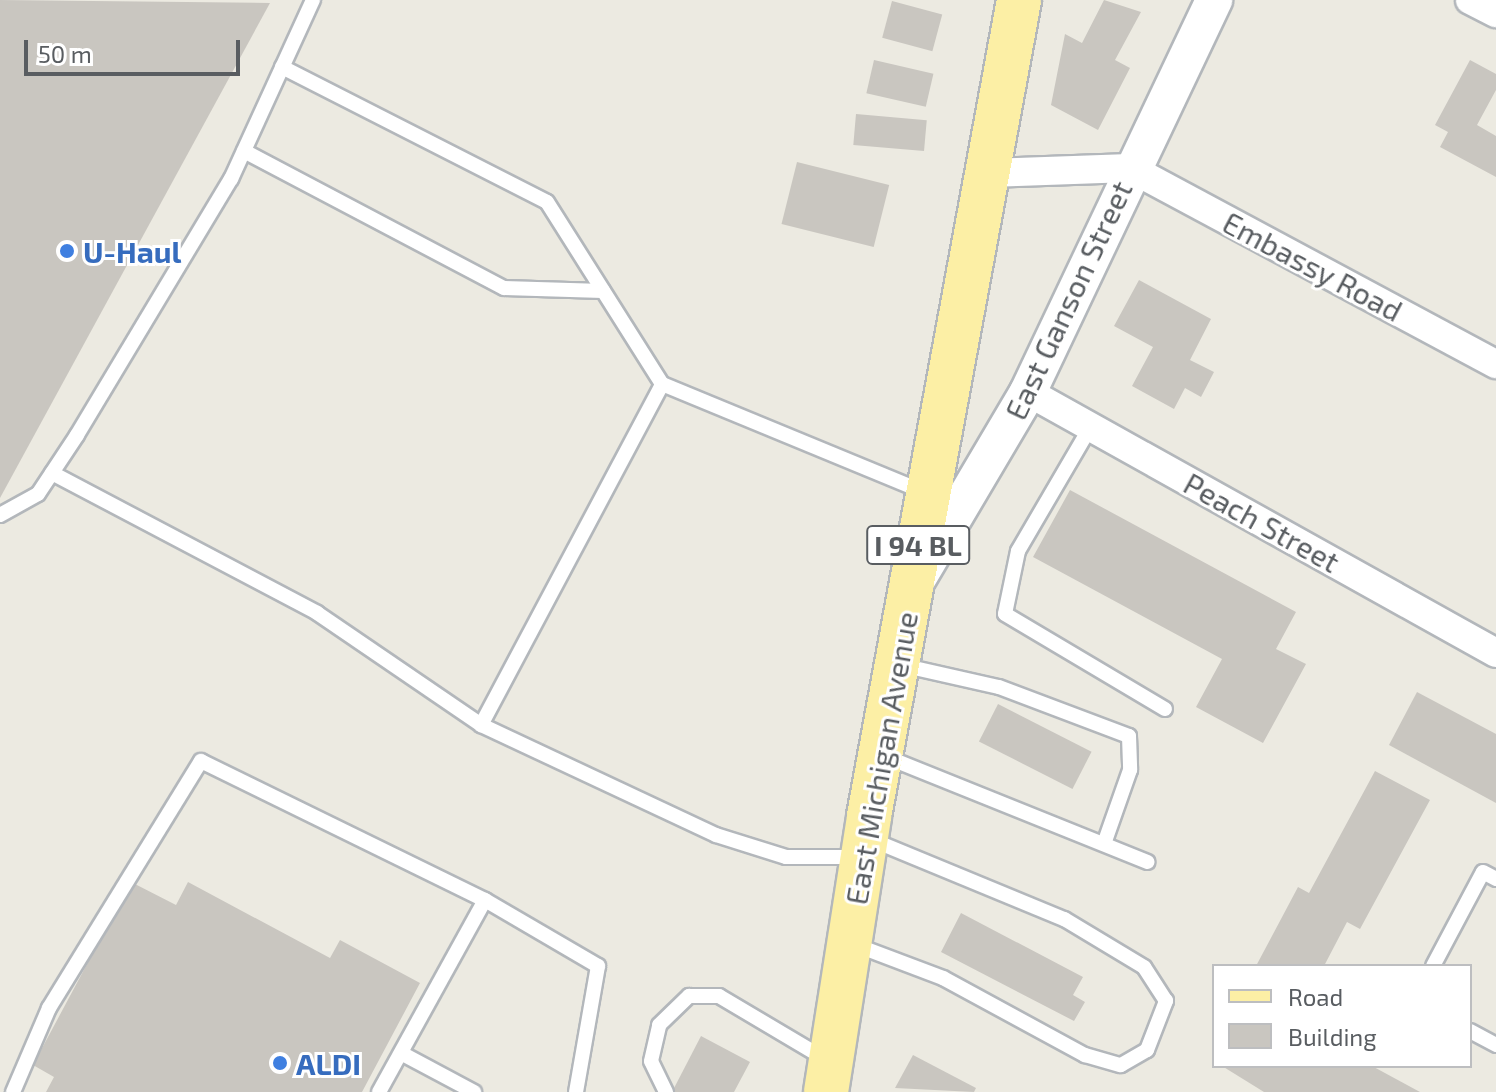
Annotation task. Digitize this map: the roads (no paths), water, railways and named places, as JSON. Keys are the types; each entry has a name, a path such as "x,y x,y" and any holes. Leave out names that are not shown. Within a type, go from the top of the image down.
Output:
{"main road":[{"name":"East Michigan Avenue","path":"828,1077 880,754 1019,0"}],"street":[{"name":"East Ganson Street","path":"909,593 1028,392 1130,168 1214,0"},
{"path":"1470,0 1496,13"},
{"path":"989,173 1130,168"},
{"name":"Embassy Road","path":"1130,168 1496,364"},
{"name":"Peach Street","path":"1028,392 1496,653"}],"lane":[{"path":"0,515 38,494 52,473 244,151 313,0"},
{"path":"282,67 547,202 662,384 928,493"},
{"path":"244,151 504,288 603,291"},
{"path":"481,725 662,384"},
{"path":"1091,426 1018,551 1005,614 1165,709"},
{"path":"52,473 317,613 481,725 716,835 786,857 864,848 1064,919 1144,967 1166,1001 1147,1050 1121,1065 1085,1055 943,978 849,942"},
{"path":"896,664 999,687 1129,736 1130,770 1104,844"},
{"path":"880,754 1148,862"},
{"path":"13,1092 49,1008 201,761 485,900 598,966 576,1092"},
{"path":"1434,964 1483,872 1496,879"},
{"path":"379,1092 485,900"},
{"path":"666,1092 651,1061 659,1025 689,996 719,996 828,1077"},
{"path":"1472,1032 1496,1045"},
{"path":"401,1053 474,1092"}],"place":[{"name":"U-Haul","path":"67,251"},
{"name":"ALDI","path":"280,1063"}]}
